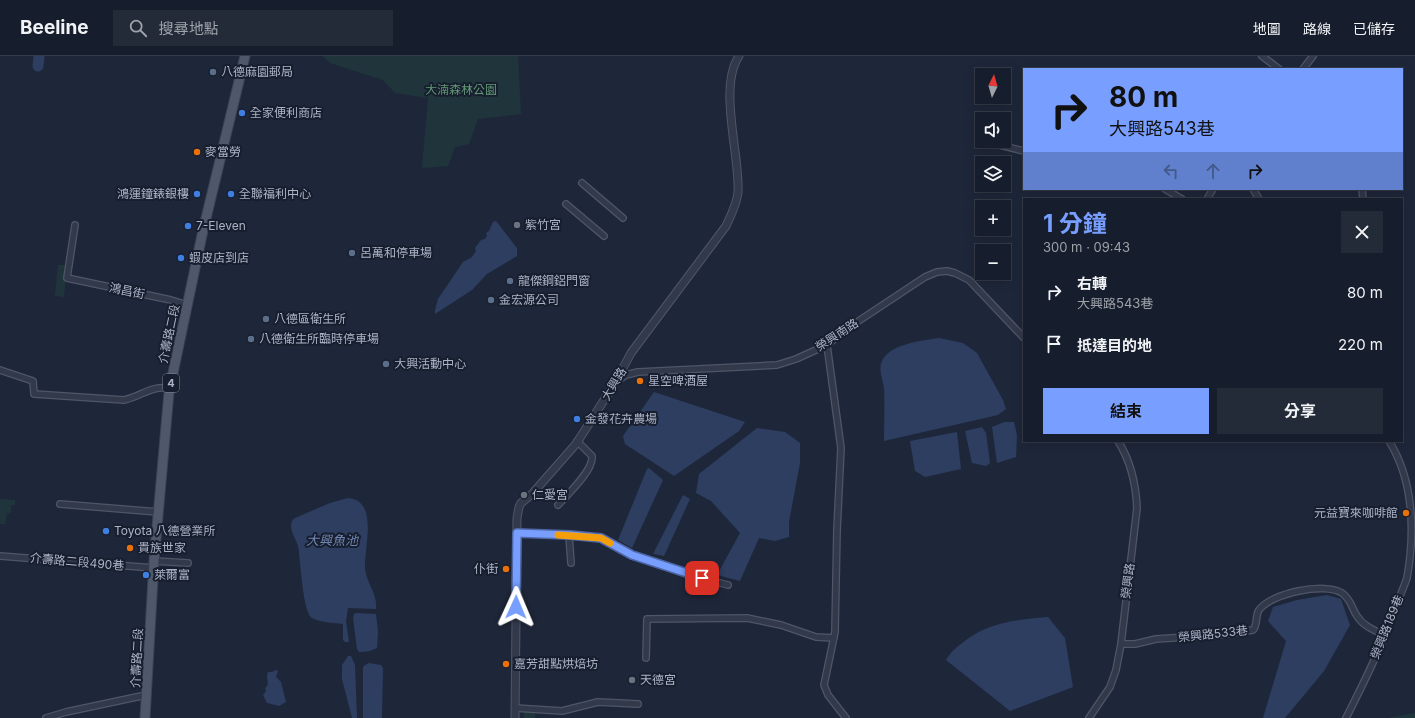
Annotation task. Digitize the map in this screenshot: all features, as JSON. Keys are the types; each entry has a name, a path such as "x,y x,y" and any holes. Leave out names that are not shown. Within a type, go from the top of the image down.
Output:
{"main road":[{"name":"介壽路二段","path":"145,718 158,512 170,388 187,305 245,56"}],"street":[{"name":"大興路","path":"515,718 517,533 519,507 578,441 615,383 631,353 726,226 733,212 738,191 730,88 732,74 739,56"},
{"path":"1262,56 1278,68"},
{"path":"1304,68 1314,56"},
{"path":"1011,148 1023,151"},
{"path":"582,183 623,218"},
{"path":"1167,190 1180,198"},
{"path":"566,204 604,236"},
{"name":"鴻昌街","path":"75,225 66,278 171,300 187,305"},
{"name":"榮興南路","path":"615,383 626,376 638,372 777,364 796,359 827,345 848,328 925,277 937,272 946,271 955,273 969,280 1023,337"},
{"path":"827,345 840,448 836,622 824,685 828,695 846,718"},
{"path":"0,370 33,381 34,394 124,400 135,398 150,389 161,387 170,388"},
{"path":"558,505 586,473 591,464 592,456 578,441"},
{"name":"榮興路","path":"1089,718 1110,687 1116,670 1121,644 1137,508 1132,476 1125,452 1119,442"},
{"name":"榮興路189巷","path":"1346,718 1364,682 1408,578 1412,561 1415,530 1414,506 1411,492 1400,462 1390,442"},
{"path":"60,504 158,512"},
{"path":"517,533 601,538 632,555 689,575 728,585"},
{"path":"570,535 570,563"},
{"name":"介壽路二段490巷","path":"0,556 154,565 188,563"},
{"name":"榮興路533巷","path":"1121,644 1135,644 1156,639 1219,635 1253,630 1256,628 1259,611 1275,599 1294,592 1321,588 1334,589 1344,594 1353,606 1356,616 1363,624 1384,635"},
{"path":"646,658 646,619 747,618 781,625 816,636 834,638"},
{"path":"46,718 66,712 146,695"},
{"path":"515,708 562,711 598,702 638,704"}],"green space":[{"name":"大湳森林公園","path":"323,56 518,56 521,114 478,119 469,144 455,147 448,166 422,168 428,98 395,93 383,80 330,63"},
{"path":"58,265 67,265 64,297 55,296"},
{"path":"0,499 15,500 15,505 11,505 11,512 7,514 5,524 0,524"},
{"path":"526,711 535,712 535,718 524,718 524,713"},
{"path":"1415,713 1415,718 1387,718"}],"water":[{"path":"496,221 517,248 517,256 487,274 472,290 435,314 438,299 463,262 472,257 476,251 475,248 481,240 485,239 487,236 486,233 489,231 493,222"},
{"path":"939,338 963,343 977,353 1003,400 1006,409 998,415 884,441 884,388 880,370 884,357 897,348 905,345"},
{"path":"654,392 745,422 739,431 674,476 625,444 623,436"},
{"path":"1004,422 1014,422 1017,435 1016,457 997,463 992,427"},
{"path":"982,427 986,433 990,463 986,466 972,463 965,431"},
{"path":"757,428 785,432 800,443 800,463 789,522 789,537 775,541 759,538 740,581 717,575 740,533 711,501 696,493 699,474"},
{"path":"957,432 961,469 925,477 915,471 910,441"},
{"path":"649,468 663,480 632,548 618,540 647,469"},
{"path":"683,495 690,499 664,556 653,554"},
{"name":"大興魚池","path":"348,498 358,501 364,507 367,516 368,526 365,568 367,578 374,594 376,609 348,608 346,621 349,642 345,642 343,640 343,624 318,620 312,618 309,613 304,596 298,546 291,526 292,521 295,518 330,503"},
{"path":"1327,595 1341,599 1350,625 1324,671 1285,718 1263,718 1286,641 1268,621 1273,607 1297,600"},
{"path":"354,614 376,614 378,632 377,648 371,651 359,652 357,649 353,618"},
{"path":"1048,617 1065,638 1073,687 1010,711 946,660 953,651 966,640 985,629 1005,622"},
{"path":"348,656 351,656 355,665 357,718 352,718 342,679 342,665"},
{"path":"369,663 381,665 383,668 382,718 363,718 363,667"},
{"path":"278,671 276,677 281,682 286,702 279,706 267,703 263,695 266,691 265,688 268,685 268,672"}],"waterway":[{"path":"38,66 39,56"}],"slow traffic":[{"path":"558,535 601,538 610,543"}],"place":[{"name":"八德麻園郵局","path":"213,72"},
{"name":"全家便利商店","path":"242,113"},
{"name":"麥當勞","path":"197,152"},
{"name":"鴻運鐘錶銀樓","path":"197,194"},
{"name":"全聯福利中心","path":"231,194"},
{"name":"紫竹宮","path":"517,225"},
{"name":"7-Eleven","path":"188,226"},
{"name":"呂萬和停車場","path":"352,253"},
{"name":"蝦皮店到店","path":"181,258"},
{"name":"龍傑鋼鋁門窗","path":"510,281"},
{"name":"金宏源公司","path":"491,300"},
{"name":"八德區衛生所","path":"266,319"},
{"name":"八德衛生所臨時停車場","path":"251,339"},
{"name":"大興活動中心","path":"386,364"},
{"name":"星空啤酒屋","path":"640,381"},
{"name":"金發花卉農場","path":"577,419"},
{"name":"仁愛宮","path":"524,495"},
{"name":"元益寶來咖啡館","path":"1406,513"},
{"name":"Toyota 八德營業所","path":"106,531"},
{"name":"貴族世家","path":"130,548"},
{"name":"仆街","path":"506,569"},
{"name":"萊爾富","path":"146,575"},
{"name":"嘉芳甜點烘焙坊","path":"506,664"},
{"name":"天德宮","path":"632,680"}],"route":[{"path":"516,607 517,533 601,538 632,555 689,575 702,578"}]}
